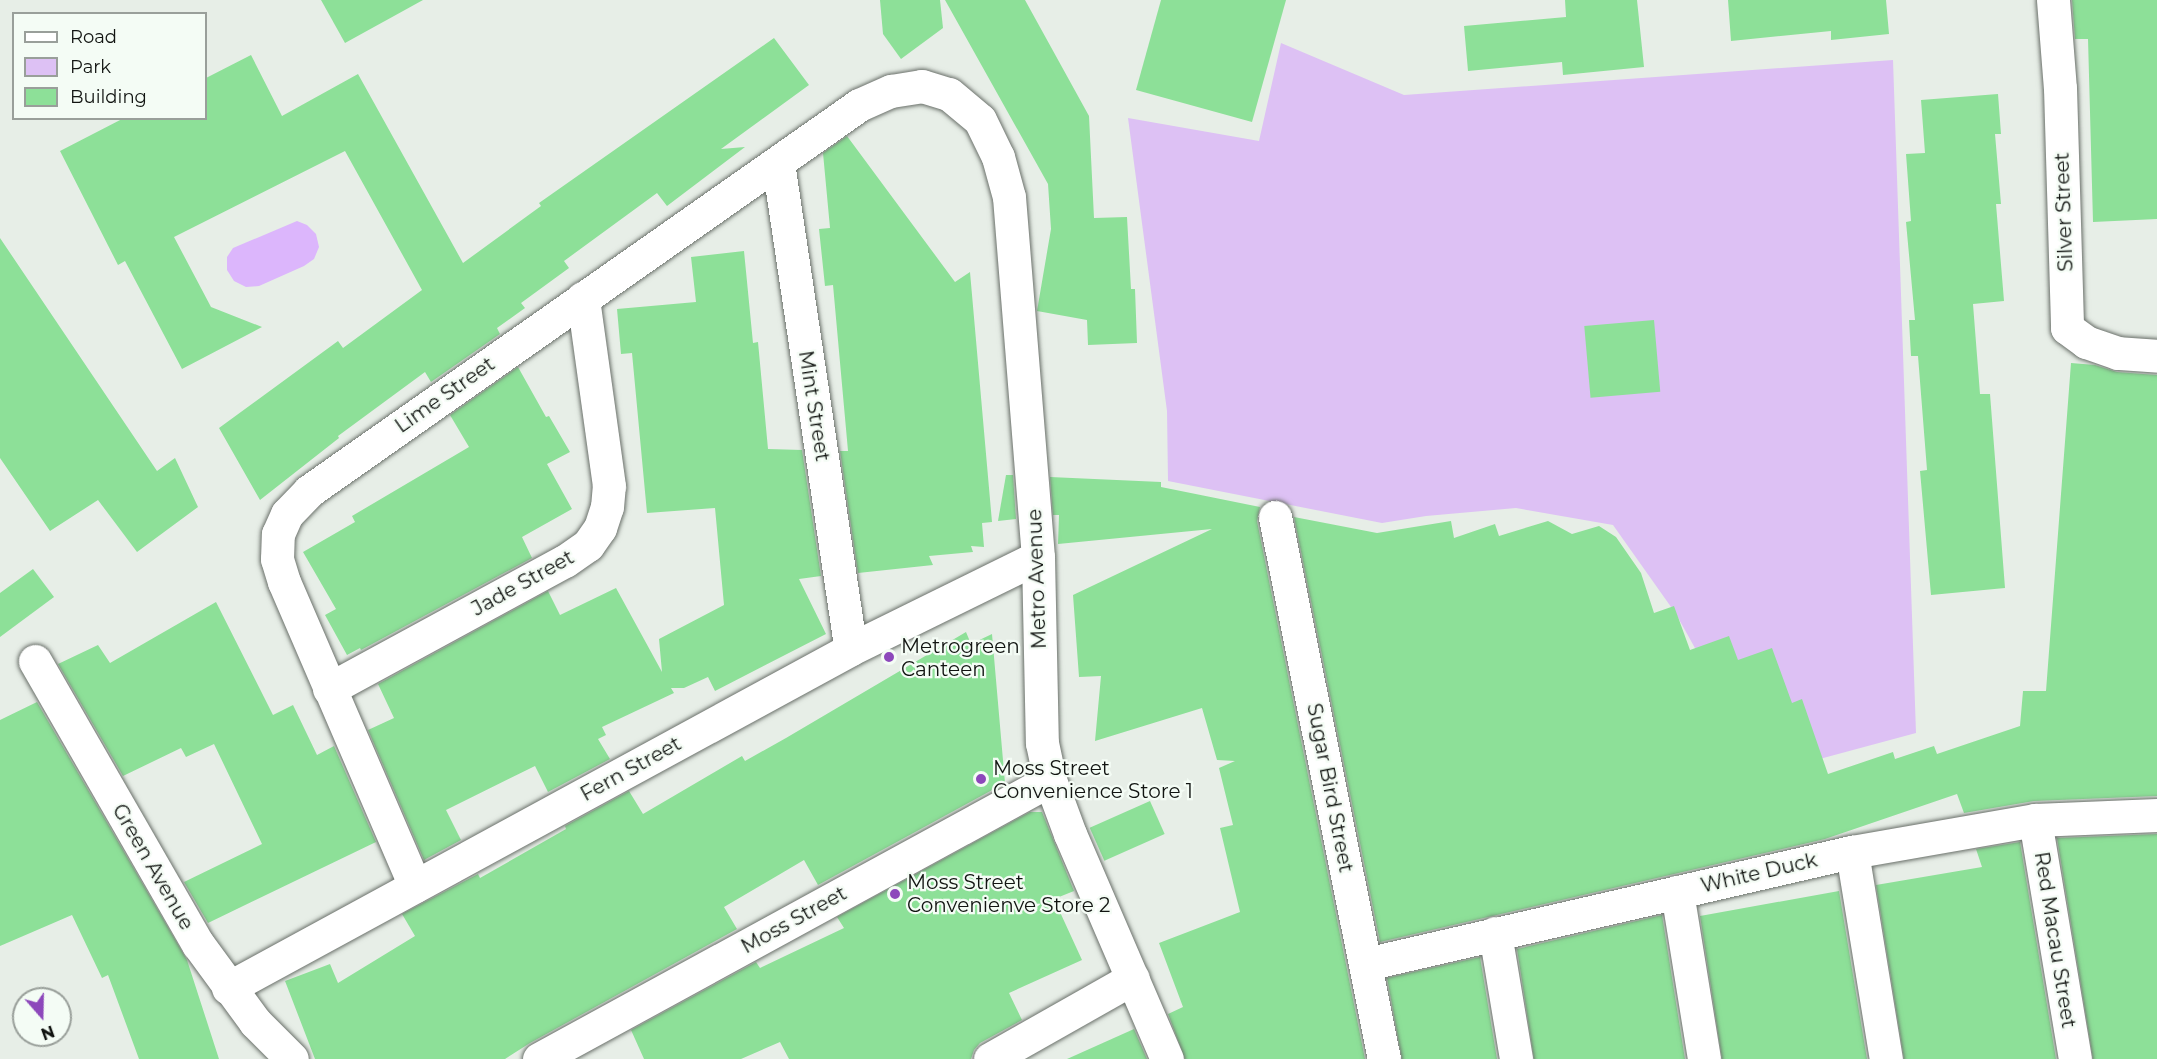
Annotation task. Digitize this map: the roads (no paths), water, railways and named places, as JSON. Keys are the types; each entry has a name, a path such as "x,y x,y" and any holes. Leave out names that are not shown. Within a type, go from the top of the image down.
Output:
{"street":[{"name":"Silver Street","path":"2053,0 2060,88 2067,328 2086,342 2118,353 2157,356"},
{"name":"Lime Street","path":"415,886 284,582 277,559 278,534 287,514 309,491 859,105 891,91 922,86 950,94"},
{"name":"Metro Avenue","path":"950,94 980,120 998,157 1009,197 1038,557 1042,743 1050,780 1070,834 1167,1059"},
{"name":"Mint Street","path":"778,163 851,649"},
{"name":"Jade Street","path":"329,689 565,561 588,545 600,528 607,507 609,486 583,298"},
{"name":"Sugar Bird Street","path":"1275,517 1384,1059"},
{"name":"Fern Street","path":"228,988 851,649 1038,557"},
{"name":"Green Avenue","path":"35,661 171,902 228,988 255,1022 292,1059"},
{"name":"Moss Street","path":"539,1059 1050,780"},
{"name":"White Duck","path":"1366,964 1852,852 2035,820 2157,815"},
{"name":"Red Macau Street","path":"2035,820 2075,1059"},
{"path":"1852,852 1886,1059"},
{"path":"1677,892 1704,1059"},
{"path":"1495,933 1515,1059"},
{"path":"990,1059 1133,978"}],"place":[{"name":"Metrogreen Canteen","path":"889,657"},
{"name":"Moss Street Convenience Store 1","path":"981,779"},
{"name":"Moss Street Convenienve Store 2","path":"895,894"}]}
